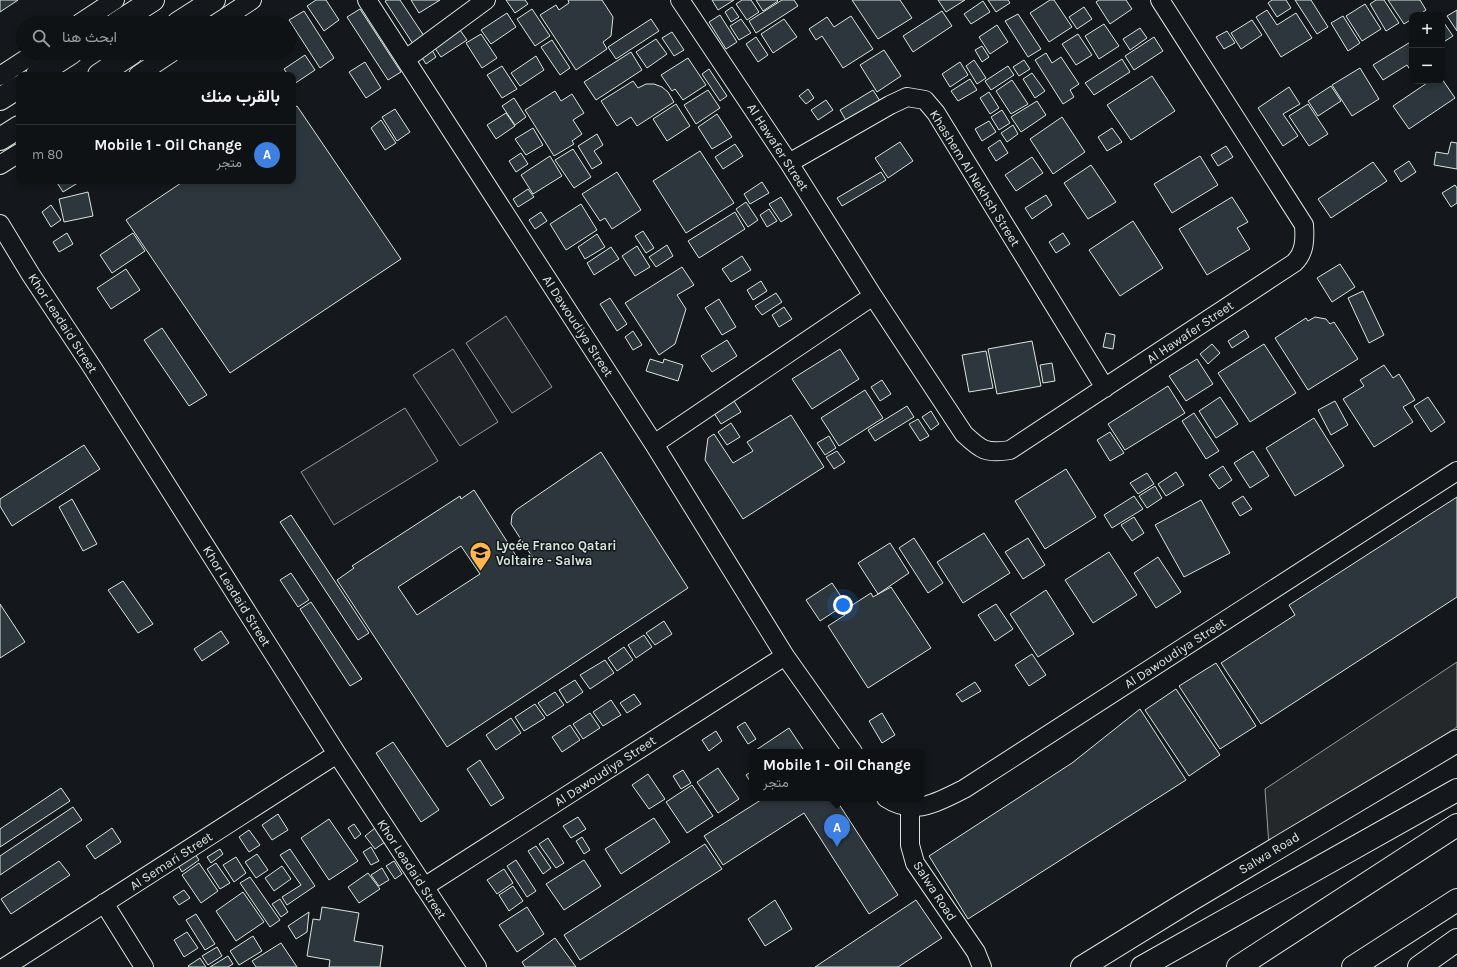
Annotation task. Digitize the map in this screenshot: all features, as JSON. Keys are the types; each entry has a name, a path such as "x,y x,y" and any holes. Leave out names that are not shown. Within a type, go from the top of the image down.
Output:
{"main road":[{"path":"128,16 153,0"},
{"path":"189,16 214,0"},
{"path":"42,72 60,60"},
{"path":"104,72 122,60"},
{"path":"0,99 16,89"},
{"path":"0,139 16,129"},
{"name":"Salwa Road","path":"1082,967 1189,901 1457,741"},
{"path":"1142,967 1457,790"},
{"path":"1238,967 1457,825"},
{"path":"1353,967 1457,900"},
{"path":"1419,967 1457,940"}],"street":[{"path":"91,16 115,0"},
{"path":"228,16 252,0"},
{"name":"Al Dawoudiya Street","path":"367,0 654,444 785,656 851,749"},
{"path":"406,59 486,0"},
{"name":"Al Hawafer Street","path":"680,0 789,163 873,296 964,434 977,446 994,452 1010,450 1294,263 1299,258 1305,242 1304,225 1160,0"},
{"path":"0,76 24,60"},
{"path":"142,72 160,60"},
{"name":"Khashem Al Nekhsh Street","path":"789,163 890,105 907,97 925,100 936,113 1105,388"},
{"path":"0,165 16,155"},
{"name":"Khor Leadaid Street","path":"0,224 31,276 92,368 337,754 477,967"},
{"path":"654,444 873,296"},
{"name":"Al Dawoudiya Street","path":"891,801 898,805 910,808 931,805 964,789 1457,471"},
{"name":"Al Dawoudiya Street","path":"424,887 785,656"},
{"name":"Al Semari Street","path":"5,967 337,754"},
{"name":"Salwa Road","path":"910,808 910,845 915,862 976,952 982,967"},
{"path":"104,904 144,967"}],"shaded area":[{"path":"506,316 552,387 512,413 466,343"},
{"path":"453,349 498,422 460,446 413,375"},
{"path":"405,408 438,461 334,525 301,472"},
{"path":"1457,662 1457,727 1269,846 1265,789"}],"building":[{"path":"0,0 18,0 0,12"},
{"path":"316,0 326,0 339,20 324,31 307,6"},
{"path":"400,0 426,39 415,47 385,1"},
{"path":"411,0 440,0 419,13"},
{"path":"506,0 525,0 528,4 515,13"},
{"path":"568,0 602,0 613,17 611,36 603,42 607,49 576,70 540,15 556,5 559,10 569,3"},
{"path":"712,0 734,0 718,10"},
{"path":"742,0 751,0 759,12 747,20 736,4"},
{"path":"756,0 777,0 778,1 763,11"},
{"path":"782,0 794,0 798,6 756,33 749,21"},
{"path":"852,0 900,0 912,18 878,39"},
{"path":"938,0 965,0 946,12"},
{"path":"988,0 1008,0 1010,3 996,12"},
{"path":"1050,0 1054,0 1072,27 1049,42 1030,13"},
{"path":"1099,0 1126,0 1132,9 1110,24 1096,2"},
{"path":"1272,0 1286,0 1291,8 1277,17 1268,3"},
{"path":"1295,0 1311,0 1328,27 1317,34"},
{"path":"1376,0 1384,0 1399,23 1386,31 1370,4"},
{"path":"1388,0 1420,0 1426,10 1423,12 1409,12 1409,21 1404,24"},
{"path":"983,1 990,12 971,24 964,14"},
{"path":"1365,4 1381,29 1362,41 1346,16"},
{"path":"732,7 739,17 731,22 725,12"},
{"path":"1084,7 1092,19 1077,29 1069,17"},
{"path":"360,9 401,72 388,80 347,17"},
{"path":"532,9 550,36 535,46 517,19"},
{"path":"1267,10 1277,25 1296,13 1312,38 1281,57 1256,17"},
{"path":"1457,10 1457,31 1447,16"},
{"path":"304,11 334,58 320,68 296,31 296,16"},
{"path":"942,11 952,26 913,52 903,36"},
{"path":"507,13 516,27 491,44 481,30"},
{"path":"1018,14 1041,49 1028,57 1005,21"},
{"path":"720,15 737,42 726,49 709,22"},
{"path":"851,16 873,49 843,68 822,36 816,40 809,29 827,17 834,27"},
{"path":"1343,16 1360,43 1348,51 1331,23"},
{"path":"651,19 659,31 616,59 608,47"},
{"path":"741,19 751,33 739,40 730,26"},
{"path":"784,19 797,37 773,53 761,34"},
{"path":"1252,20 1262,35 1241,49 1231,33"},
{"path":"1104,24 1119,46 1099,59 1085,36"},
{"path":"1445,24 1453,36 1445,41"},
{"path":"997,25 1008,42 990,54 979,37"},
{"path":"1140,28 1147,38 1130,50 1123,39"},
{"path":"460,30 467,40 441,57 434,47"},
{"path":"1227,31 1235,43 1224,49 1216,37"},
{"path":"672,32 684,50 674,56 662,38"},
{"path":"481,34 497,58 482,68 466,43"},
{"path":"1078,34 1092,55 1076,65 1062,44"},
{"path":"756,37 768,55 758,62 746,44"},
{"path":"1154,37 1163,51 1134,70 1125,56"},
{"path":"656,39 667,54 647,68 636,52"},
{"path":"552,40 570,68 560,75 541,47"},
{"path":"1409,43 1409,68 1407,65 1383,80 1373,65"},
{"path":"982,46 989,57 982,62 975,50"},
{"path":"432,50 436,57 426,64 421,56"},
{"path":"884,50 901,76 877,92 860,65"},
{"path":"631,52 642,70 596,100 584,82"},
{"path":"1046,53 1052,63 1061,57 1079,84 1070,90 1074,97 1063,104 1035,60"},
{"path":"305,55 315,70 296,83 296,72 286,72 284,69"},
{"path":"536,56 544,70 520,86 511,73"},
{"path":"688,58 706,85 683,100 675,89 672,91 661,75"},
{"path":"1122,59 1130,72 1094,95 1085,83"},
{"path":"974,60 986,78 977,84 966,66"},
{"path":"1024,60 1030,69 1019,76 1013,67"},
{"path":"365,62 381,88 366,98 349,72"},
{"path":"960,62 968,75 950,87 942,74"},
{"path":"502,66 517,89 502,98 487,75"},
{"path":"1008,66 1014,75 991,90 985,81"},
{"path":"1360,68 1379,99 1352,116 1332,85"},
{"path":"709,69 727,96 720,101 702,74"},
{"path":"1032,73 1045,91 1035,98 1023,79"},
{"path":"1152,76 1175,111 1131,140 1107,105"},
{"path":"970,79 977,90 958,101 951,91"},
{"path":"1012,80 1028,104 1011,114 996,91"},
{"path":"633,81 638,88 646,84 654,84 662,87 668,92 674,102 637,126 631,117 617,126 601,101"},
{"path":"1445,83 1455,98 1409,129 1393,106 1426,84"},
{"path":"1331,86 1341,101 1318,116 1308,101"},
{"path":"1289,87 1300,104 1283,114 1298,136 1283,146 1258,108"},
{"path":"808,89 814,98 806,104 799,96"},
{"path":"708,90 720,108 696,124 684,105"},
{"path":"873,90 882,104 848,124 840,110"},
{"path":"555,91 561,101 572,94 584,113 573,120 582,134 572,141 574,144 554,156 525,110"},
{"path":"989,92 999,108 990,114 980,98"},
{"path":"514,98 526,117 515,125 502,106"},
{"path":"826,100 833,110 818,120 811,110"},
{"path":"1037,101 1046,115 1021,132 1011,117"},
{"path":"676,104 690,126 667,141 653,119"},
{"path":"1308,104 1328,134 1309,146 1289,116"},
{"path":"296,106 401,259 230,373 126,220 180,184 296,184"},
{"path":"395,109 410,132 397,141 382,117"},
{"path":"1002,110 1010,123 999,130 991,117"},
{"path":"506,113 515,126 496,139 487,125"},
{"path":"717,114 732,137 712,149 698,127"},
{"path":"1062,117 1085,152 1053,174 1030,139"},
{"path":"381,120 396,143 385,150 371,128"},
{"path":"989,121 996,132 982,141 975,129"},
{"path":"1013,125 1018,134 1007,142 1001,133"},
{"path":"533,128 543,145 526,155 515,139"},
{"path":"1112,128 1122,142 1107,151 1098,137"},
{"path":"597,134 603,145 594,151 602,163 592,169 578,146"},
{"path":"1000,140 1008,153 996,161 988,148"},
{"path":"900,142 913,161 888,178 875,158"},
{"path":"1451,142 1457,143 1457,169 1434,165 1436,152 1448,154"},
{"path":"735,144 743,156 723,169 715,157"},
{"path":"1226,146 1233,157 1218,166 1211,155"},
{"path":"573,149 591,177 574,188 555,160"},
{"path":"700,151 734,203 686,233 653,181"},
{"path":"521,153 528,164 516,172 509,161"},
{"path":"550,156 562,176 533,194 521,175"},
{"path":"1200,156 1218,185 1172,213 1154,184"},
{"path":"1032,157 1043,173 1016,191 1005,175"},
{"path":"1409,161 1416,172 1401,182 1394,171"},
{"path":"1373,162 1387,181 1331,218 1318,199"},
{"path":"1091,165 1116,202 1088,219 1064,183"},
{"path":"617,172 641,210 612,229 605,218 600,221 582,194"},
{"path":"881,172 886,180 842,206 837,198"},
{"path":"762,182 769,193 750,204 744,194"},
{"path":"58,184 76,184 63,192"},
{"path":"1455,185 1457,188 1457,203 1451,207 1442,193"},
{"path":"528,189 534,197 518,207 513,199"},
{"path":"88,192 93,216 64,222 59,199"},
{"path":"1046,195 1052,205 1032,219 1025,208"},
{"path":"781,197 792,215 781,222 769,204"},
{"path":"1232,197 1248,222 1237,228 1250,249 1207,275 1179,229"},
{"path":"746,202 758,220 748,227 736,209"},
{"path":"581,204 597,230 566,250 550,224"},
{"path":"51,205 61,220 51,227 42,212"},
{"path":"769,209 777,221 767,227 760,215"},
{"path":"541,212 547,221 535,229 529,220"},
{"path":"735,212 745,229 699,258 688,241"},
{"path":"1133,221 1163,268 1120,296 1089,250"},
{"path":"643,231 654,248 646,253 635,236"},
{"path":"67,233 73,244 59,252 53,242"},
{"path":"133,233 145,251 112,273 100,255"},
{"path":"1063,233 1070,244 1056,253 1049,242"},
{"path":"597,234 605,247 585,259 578,247"},
{"path":"667,245 673,256 656,267 649,257"},
{"path":"637,246 650,267 635,276 622,256"},
{"path":"611,247 619,259 594,275 587,263"},
{"path":"742,256 751,270 731,282 722,269"},
{"path":"1340,264 1355,287 1332,302 1317,278"},
{"path":"682,267 694,285 677,295 686,309 675,344 659,355 625,303"},
{"path":"126,269 140,290 111,309 97,288"},
{"path":"761,281 767,291 753,300 747,290"},
{"path":"1363,291 1384,335 1369,343 1348,298"},
{"path":"776,293 782,302 762,315 755,306"},
{"path":"610,298 627,324 617,331 600,304"},
{"path":"719,299 736,327 722,335 705,308"},
{"path":"784,307 792,319 779,327 772,315"},
{"path":"1315,317 1326,319 1330,324 1334,322 1358,359 1308,390 1275,338 1306,318 1308,321"},
{"path":"162,328 207,395 189,406 144,340"},
{"path":"1245,330 1249,337 1232,348 1228,341"},
{"path":"633,331 642,345 633,350 625,337"},
{"path":"1106,333 1115,335 1113,349 1103,347"},
{"path":"727,340 737,356 712,372 701,356"},
{"path":"1032,341 1041,386 997,394 988,349"},
{"path":"1212,344 1220,353 1208,364 1200,354"},
{"path":"1264,344 1296,393 1250,422 1218,373"},
{"path":"840,349 859,379 812,409 792,379"},
{"path":"986,351 993,388 969,392 962,355"},
{"path":"650,359 663,363 664,359 683,365 678,381 646,371"},
{"path":"1197,359 1213,384 1186,401 1169,376"},
{"path":"1052,363 1055,381 1043,383 1040,365"},
{"path":"1384,365 1393,378 1399,374 1415,400 1403,407 1413,422 1374,447 1343,399 1364,386 1360,380"},
{"path":"882,380 891,394 880,401 871,387"},
{"path":"1168,386 1185,413 1125,450 1108,424"},
{"path":"865,390 883,418 839,446 821,418"},
{"path":"1220,397 1238,424 1216,438 1199,411"},
{"path":"1428,397 1445,422 1431,432 1414,406"},
{"path":"734,401 741,412 721,424 714,413"},
{"path":"1335,401 1348,425 1331,435 1318,410"},
{"path":"907,406 914,417 875,441 868,430"},
{"path":"931,411 939,424 931,430 922,417"},
{"path":"1194,413 1219,451 1206,459 1182,421"},
{"path":"791,415 824,467 743,519 705,460 708,438 714,434 733,463 753,451 747,442"},
{"path":"1314,418 1344,466 1295,496 1266,448"},
{"path":"918,419 929,436 920,441 909,424"},
{"path":"731,423 740,437 727,445 718,432"},
{"path":"1110,432 1124,453 1110,461 1097,440"},
{"path":"829,436 836,448 825,455 817,443"},
{"path":"84,445 100,469 12,526 0,506 0,499"},
{"path":"837,451 845,462 834,469 826,457"},
{"path":"1253,451 1269,476 1250,488 1234,463"},
{"name":"Lycée Franco Qatari Voltaire - Salwa","path":"601,452 688,588 447,747 337,580 354,568 352,566 460,496 461,499 474,490 522,565 533,558 511,524 512,515 516,510","holes":["461,546 480,574 417,615 398,587"]},
{"path":"1223,466 1232,480 1219,489 1209,475"},
{"path":"1066,469 1096,517 1045,549 1015,501"},
{"path":"1176,472 1184,485 1166,496 1158,484"},
{"path":"1147,473 1154,484 1138,494 1130,483"},
{"path":"1155,486 1162,498 1147,508 1139,496"},
{"path":"1134,496 1143,509 1112,528 1104,515"},
{"path":"1243,496 1252,509 1240,516 1232,503"},
{"path":"1457,497 1457,597 1261,724 1221,663 1295,615 1289,605"},
{"path":"72,499 97,544 83,551 59,507"},
{"path":"1201,500 1230,553 1184,577 1155,525"},
{"path":"291,515 369,633 358,640 280,522"},
{"path":"1134,517 1144,533 1132,541 1121,525"},
{"path":"984,533 1010,573 963,603 937,562"},
{"path":"914,538 943,583 928,593 899,548"},
{"path":"1028,538 1045,565 1023,579 1005,552"},
{"path":"890,543 909,573 878,594 858,563"},
{"path":"1109,552 1137,595 1093,623 1065,580"},
{"path":"1158,557 1181,592 1156,608 1134,573"},
{"path":"291,573 309,600 298,607 280,580"},
{"path":"123,581 153,624 138,633 108,590"},
{"path":"832,583 846,604 820,621 806,600"},
{"path":"891,587 931,648 868,688 828,626 845,615 843,611 871,593 873,597"},
{"path":"1046,590 1074,634 1038,657 1010,614"},
{"path":"311,602 362,679 350,686 300,609"},
{"path":"0,604 25,642 0,658"},
{"path":"996,604 1013,629 995,641 978,615"},
{"path":"664,621 672,634 655,645 646,633"},
{"path":"221,631 229,643 202,661 194,649"},
{"path":"644,635 652,647 636,658 628,645"},
{"path":"624,647 633,660 617,671 608,658"},
{"path":"1032,654 1046,675 1029,686 1015,665"},
{"path":"605,660 614,673 590,689 580,675"},
{"path":"1216,663 1256,726 1220,749 1179,686"},
{"path":"575,680 583,692 567,703 559,690"},
{"path":"975,682 981,691 962,702 956,694"},
{"path":"1176,689 1220,755 1189,776 1145,710"},
{"path":"555,692 564,705 547,716 538,703"},
{"path":"634,694 641,704 627,713 620,703"},
{"path":"611,700 621,715 603,726 593,712"},
{"path":"535,704 545,718 524,731 515,717"},
{"path":"1140,709 1186,780 968,919 929,856 1072,763"},
{"path":"590,713 600,728 583,739 573,724"},
{"path":"882,713 895,735 882,743 869,721"},
{"path":"511,718 521,733 496,750 486,735"},
{"path":"745,722 756,739 748,744 737,727"},
{"path":"570,725 580,740 562,752 552,737"},
{"path":"789,728 803,749 758,749"},
{"path":"716,731 722,741 709,751 702,740"},
{"path":"393,742 439,810 421,822 376,753"},
{"path":"480,760 504,798 491,806 467,769"},
{"path":"718,768 739,799 718,813 697,782"},
{"path":"683,770 691,783 681,789 673,776"},
{"path":"648,774 665,799 649,809 632,785"},
{"path":"692,785 713,816 687,833 666,802"},
{"path":"61,788 70,801 0,847 0,829"},
{"path":"759,801 837,801 898,895 869,914 804,813 723,865 704,836"},
{"path":"73,807 82,820 0,875 0,856"},
{"path":"278,814 288,830 272,840 262,825"},
{"path":"578,817 586,829 571,838 563,826"},
{"path":"654,818 670,842 621,874 605,849"},
{"path":"329,819 358,861 329,880 301,838"},
{"path":"354,824 361,834 355,839 348,828"},
{"path":"112,828 121,842 95,859 86,846"},
{"path":"375,828 385,842 375,849 365,836"},
{"path":"249,830 260,845 249,852 239,837"},
{"path":"582,837 590,850 584,854 576,841"},
{"path":"548,838 564,863 556,868 539,844"},
{"path":"705,844 722,869 580,960 564,935"},
{"path":"536,846 551,868 543,874 528,851"},
{"path":"371,847 379,861 371,865 363,852"},
{"path":"220,849 223,854 211,863 207,857"},
{"path":"290,849 315,886 287,905 282,897 301,885 280,855"},
{"path":"193,851 199,860 182,872 176,862"},
{"path":"257,854 268,870 256,878 245,862"},
{"path":"236,857 246,873 234,882 223,865"},
{"path":"516,860 536,891 527,897 507,866"},
{"path":"584,860 601,886 564,910 546,884"},
{"path":"59,861 70,875 11,914 1,899"},
{"path":"394,861 402,874 395,879 386,866"},
{"path":"199,863 218,891 201,903 182,875"},
{"path":"216,863 230,883 220,889 207,869"},
{"path":"282,866 291,879 274,891 265,878"},
{"path":"382,868 389,880 379,886 371,875"},
{"path":"504,869 513,883 497,894 487,880"},
{"path":"368,873 380,889 359,903 348,887"},
{"path":"250,877 280,920 270,927 240,883"},
{"path":"513,886 523,901 509,911 499,895"},
{"path":"184,890 190,898 179,905 173,897"},
{"path":"243,892 264,922 236,941 216,911"},
{"path":"280,899 288,912 281,917 272,904"},
{"path":"775,900 792,929 765,946 748,919"},
{"path":"916,900 942,938 898,967 815,967"},
{"path":"322,907 359,913 354,941 383,946 380,967 329,967 330,960 307,956 313,919 320,920"},
{"path":"527,907 544,934 517,952 499,925"},
{"path":"309,912 307,932 296,939 288,926"},
{"path":"196,914 215,944 205,950 186,920"},
{"path":"187,932 198,948 184,957 174,940"},
{"path":"253,936 262,951 239,965 230,951"},
{"path":"555,938 576,967 525,967 522,962"},
{"path":"281,943 297,967 256,967 252,961"},
{"path":"217,947 222,956 208,965 202,956"},
{"path":"228,956 233,964 228,967 210,967"},
{"path":"200,958 206,967 188,966"}],"place":[{"name":"Lycée Franco Qatari Voltaire - Salwa","path":"480,572"},
{"name":"Mobile 1 - Oil Change","path":"837,847"}]}
